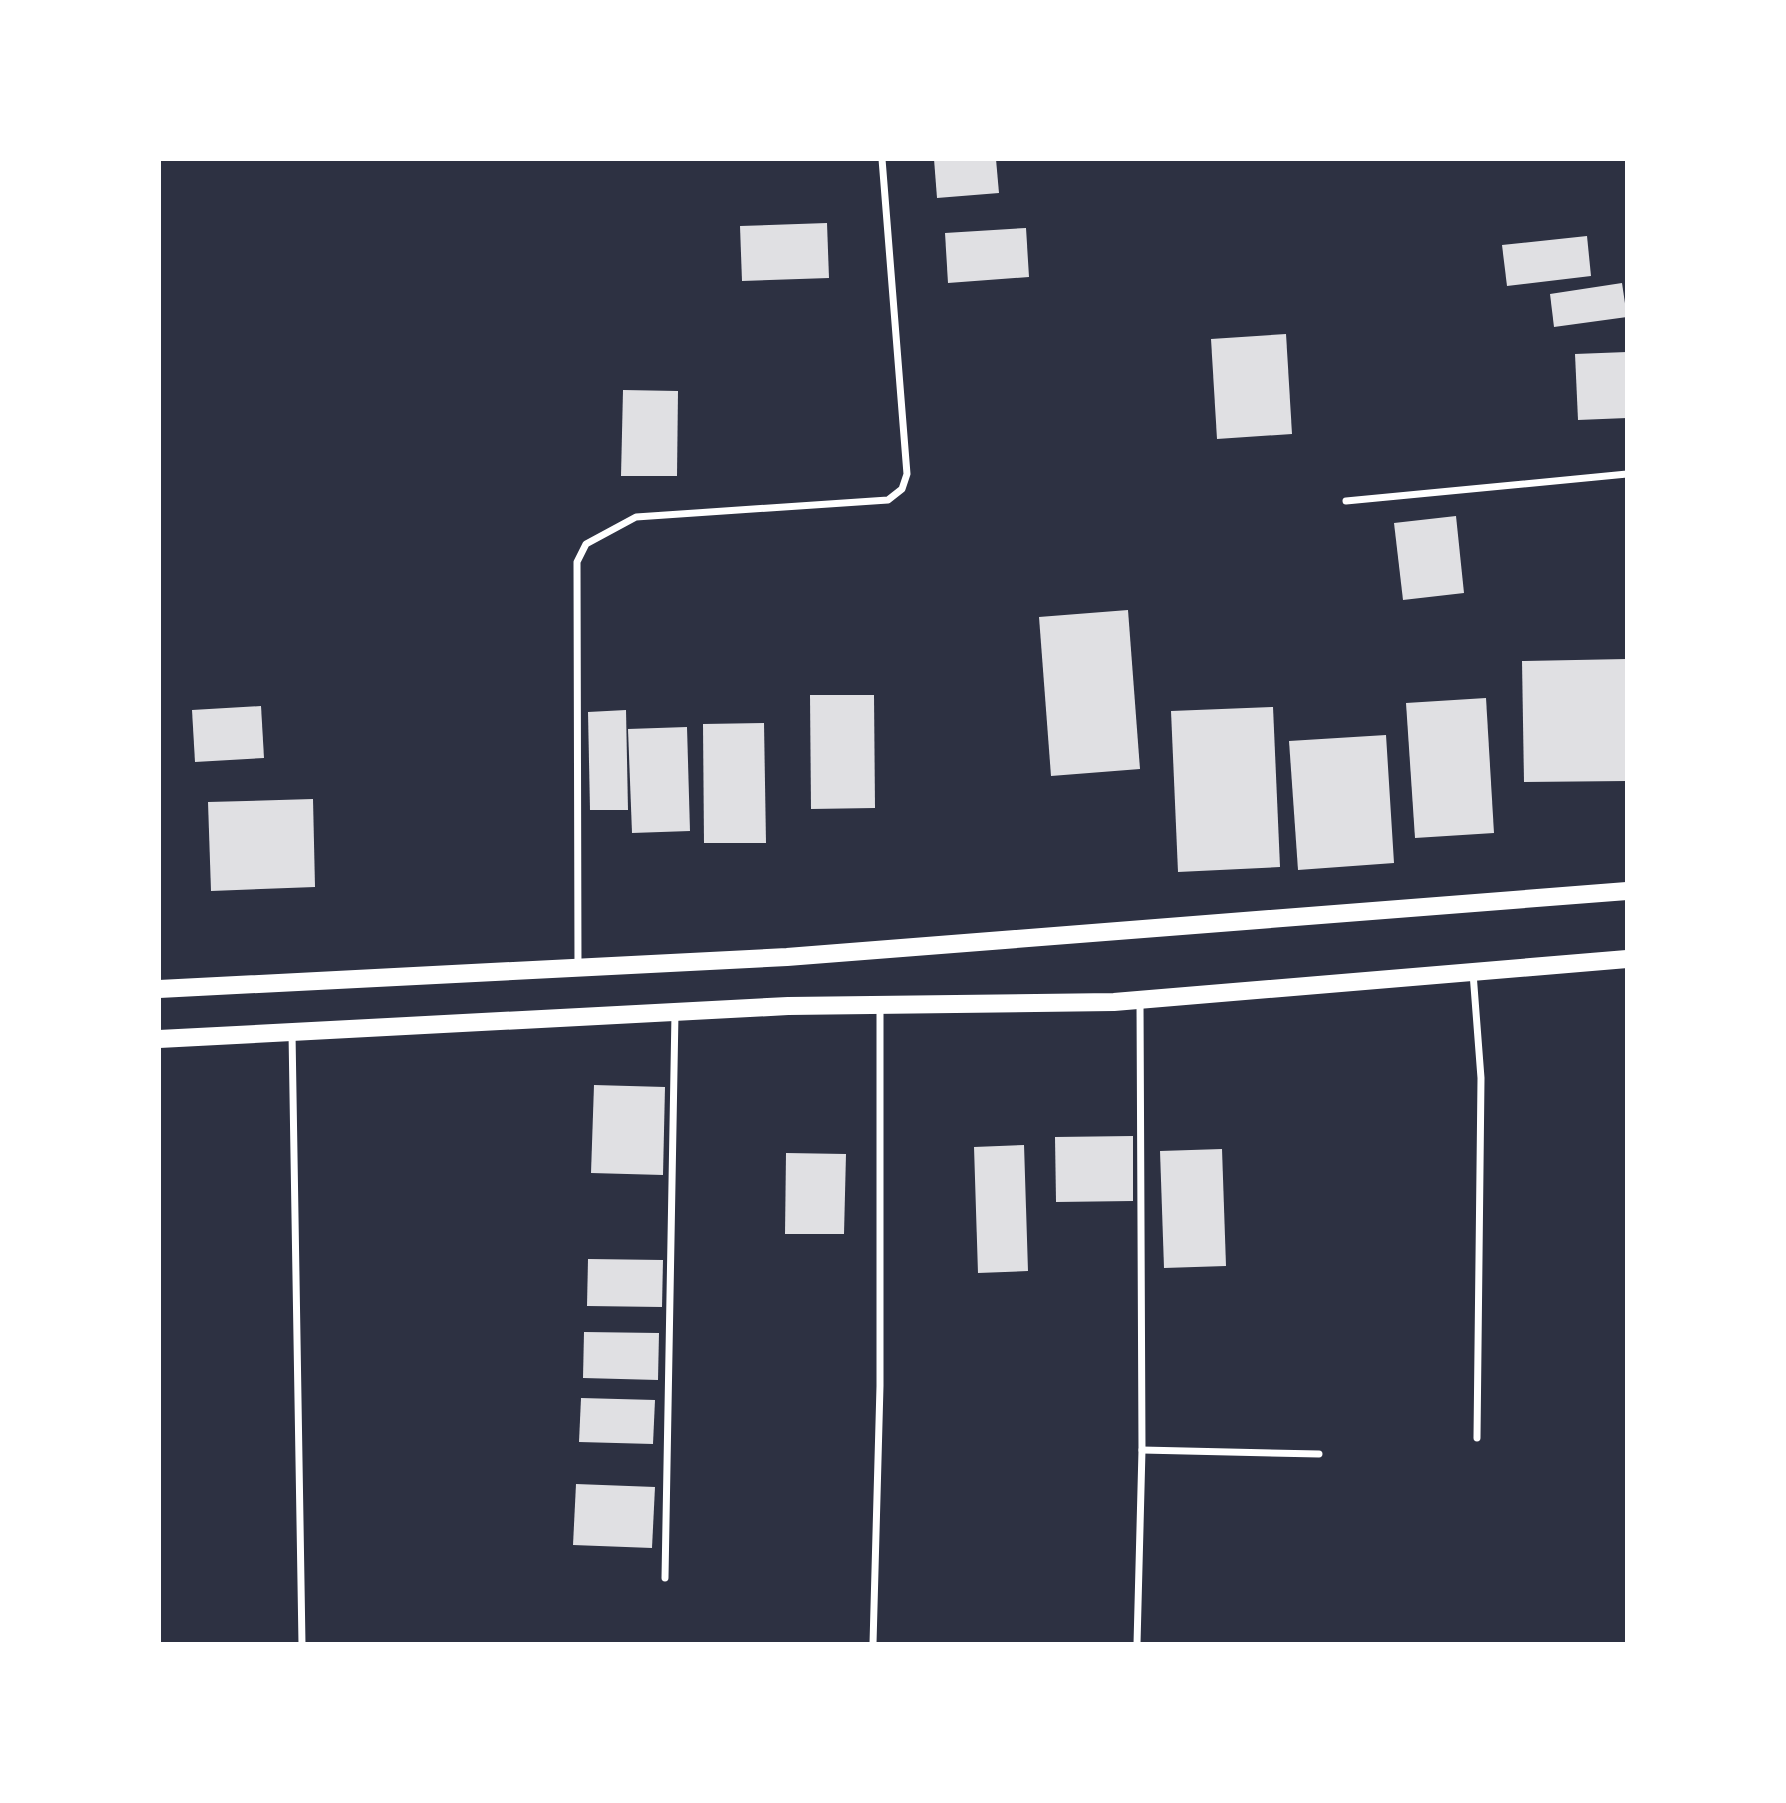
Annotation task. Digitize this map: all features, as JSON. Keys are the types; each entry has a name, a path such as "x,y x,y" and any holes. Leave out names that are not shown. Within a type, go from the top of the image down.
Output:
{"main road":[{"path":"159,989 787,957 1627,891"},
{"path":"159,1039 880,1003 1140,1000 1627,959"}],"street":[{"path":"578,968 578,562 586,544 636,517 888,500 902,489 907,474 882,159"},
{"path":"1346,501 1627,474"},
{"path":"1473,972 1481,1078 1477,1438"},
{"path":"1137,1644 1142,1450 1140,1000"},
{"path":"873,1644 880,1386 880,1003"},
{"path":"665,1578 675,1012"},
{"path":"292,1032 302,1644"},
{"path":"1142,1450 1318,1454"}],"building":[{"path":"934,159 996,159 999,193 937,198"},
{"path":"827,223 829,278 742,281 740,226"},
{"path":"1026,228 1029,277 948,283 945,233"},
{"path":"1587,236 1591,276 1507,286 1502,245"},
{"path":"1622,283 1627,317 1554,327 1550,294"},
{"path":"1286,334 1292,434 1217,439 1211,339"},
{"path":"1627,352 1627,418 1578,420 1575,354"},
{"path":"623,390 678,391 677,476 621,476"},
{"path":"1456,516 1464,593 1403,600 1394,523"},
{"path":"1128,610 1140,769 1051,776 1039,617"},
{"path":"1627,659 1627,781 1524,782 1522,661"},
{"path":"810,695 874,695 875,808 811,809"},
{"path":"1486,698 1494,833 1415,838 1406,703"},
{"path":"261,706 264,758 195,762 192,710"},
{"path":"1273,707 1280,867 1178,872 1171,711"},
{"path":"626,710 628,810 590,810 588,712"},
{"path":"764,723 766,843 704,843 703,724"},
{"path":"687,727 690,831 632,833 628,729"},
{"path":"1386,735 1394,863 1298,870 1289,741"},
{"path":"313,799 315,887 211,891 208,802"},
{"path":"594,1085 665,1087 663,1175 591,1173"},
{"path":"1133,1136 1133,1201 1056,1202 1055,1137"},
{"path":"1024,1145 1028,1271 978,1273 974,1147"},
{"path":"1222,1149 1226,1266 1164,1268 1160,1151"},
{"path":"786,1153 846,1154 844,1234 785,1234"},
{"path":"588,1259 663,1260 662,1307 587,1306"},
{"path":"584,1332 659,1333 658,1380 583,1378"},
{"path":"581,1398 655,1400 653,1444 579,1442"},
{"path":"576,1484 655,1487 652,1548 573,1545"}]}
